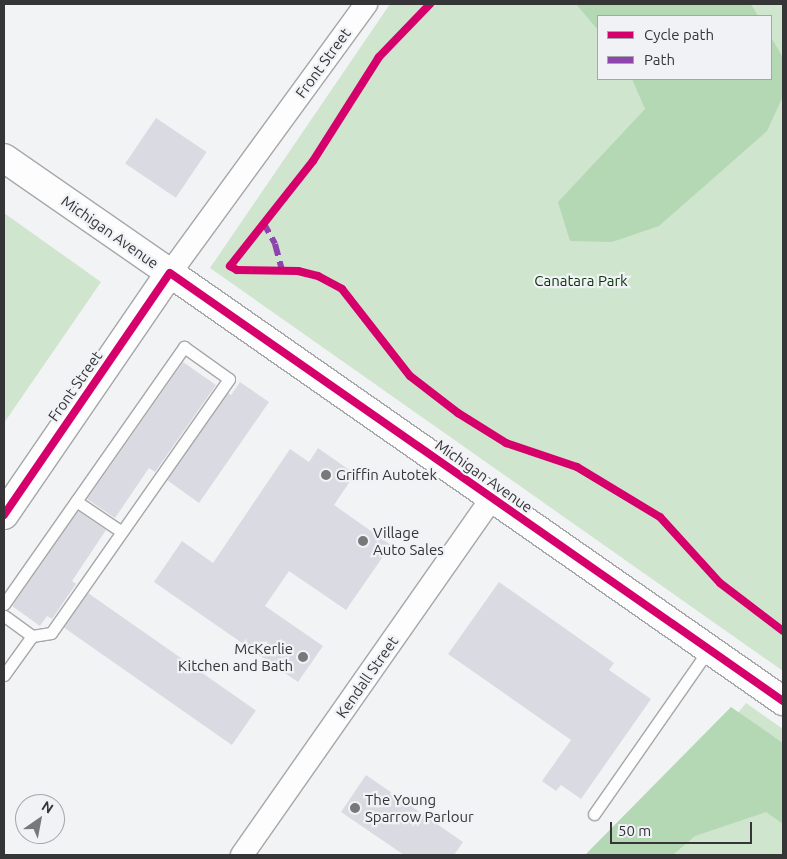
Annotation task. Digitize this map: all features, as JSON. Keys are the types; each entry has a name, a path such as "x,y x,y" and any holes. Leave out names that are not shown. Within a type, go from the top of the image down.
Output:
{"main road":[{"name":"Michigan Avenue","path":"4,158 783,701"},
{"name":"Front Street","path":"4,515 170,274"}],"street":[{"name":"Front Street","path":"170,274 366,4"},
{"name":"Kendall Street","path":"242,855 492,498"}],"lane":[{"path":"4,604 184,347 229,379 51,633 32,636 4,616"},
{"path":"76,501 122,532"},
{"path":"4,675 32,636"},
{"path":"594,814 709,649"}],"green space":[{"name":"Canatara Park","path":"390,4 783,4 783,671 210,268"},
{"path":"576,4 751,4 757,15 597,15 597,29"},
{"path":"772,39 782,56 783,96 767,131 659,226 612,242 570,241 558,202 645,109 632,80 772,80"},
{"path":"4,213 101,282 4,423"},
{"path":"746,703 783,729 783,855 598,855 707,751"},
{"path":"731,707 783,743 783,824 766,812 695,836 673,855 585,855"}],"building":[{"path":"156,118 207,152 176,198 125,164"},
{"path":"183,362 216,385 155,472 149,468 115,518 87,499"},
{"path":"240,382 269,402 199,503 167,480 228,393 231,395"},
{"path":"318,448 355,474 334,505 391,545 346,610 289,571 265,606 323,646 298,682 154,582 182,541 213,563 290,449 309,462"},
{"path":"78,511 106,530 72,581 76,584 52,619 47,616 40,626 12,606"},
{"path":"499,582 614,663 609,670 651,699 581,799 561,785 556,791 542,781 571,740 448,654"},
{"path":"88,593 256,711 232,745 64,627"},
{"path":"366,775 463,842 454,855 404,855 341,812"}],"marked path":[{"path":"263,222 275,244 282,271"}],"cycle path":[{"path":"430,4 379,57 313,161 230,266 237,270 298,271 318,276 342,289 410,376 458,413 506,443 577,467 660,517 720,583 783,631"},
{"path":"4,515 170,273 783,701"}],"place":[{"name":"Griffin Autotek","path":"326,475"},
{"name":"Village Auto Sales","path":"363,541"},
{"name":"McKerlie Kitchen and Bath","path":"303,657"},
{"name":"The Young Sparrow Parlour","path":"355,808"}]}
